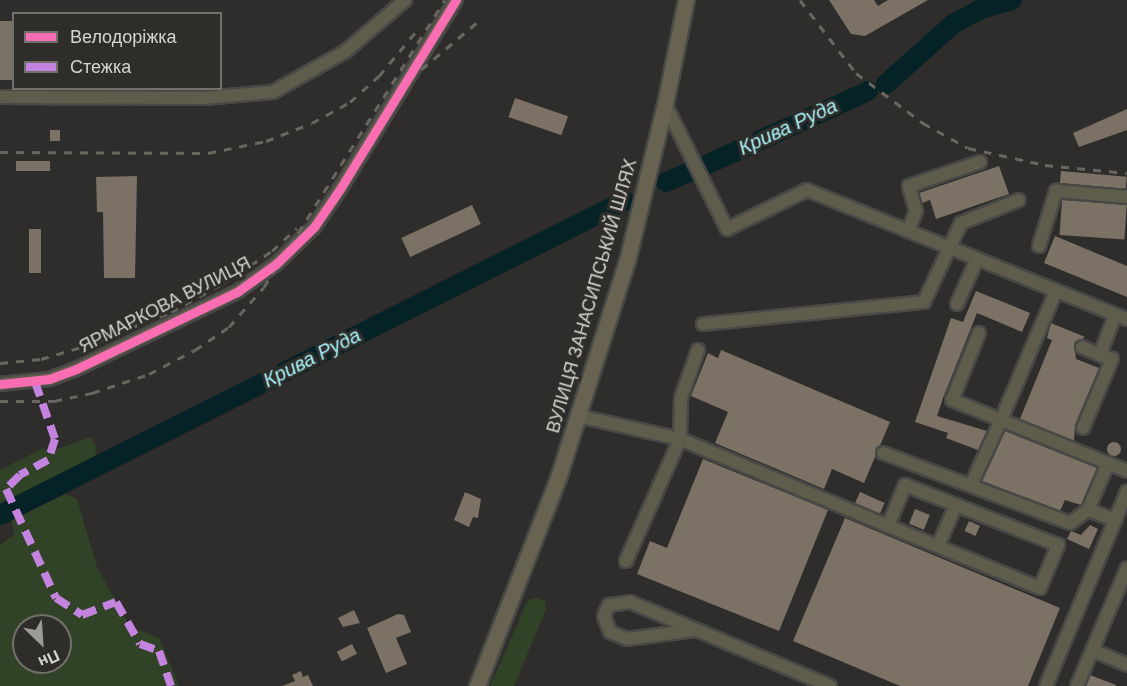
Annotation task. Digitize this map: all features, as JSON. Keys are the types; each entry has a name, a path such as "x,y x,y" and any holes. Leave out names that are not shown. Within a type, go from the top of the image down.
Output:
{"main road":[{"name":"ВУЛИЦЯ ЗАНАСИПСЬКИЙ ШЛЯХ","path":"477,686 527,562 578,416 627,261 666,104 686,0"}],"street":[{"path":"0,97 204,98 273,92 346,51 405,0"},
{"name":"ЯРМАРКОВА ВУЛИЦЯ","path":"0,384 49,379 76,369 237,292 276,264 314,227 340,189 456,0"},
{"path":"666,104 727,229 807,190 1121,317 1100,355"},
{"path":"908,231 916,211 909,186 980,162"},
{"path":"1039,246 1056,191 1127,197"},
{"path":"703,324 924,302 962,223 1019,200"},
{"path":"957,304 977,259"},
{"path":"971,485 1056,291"},
{"path":"979,333 952,400 1127,471"},
{"path":"1082,347 1112,359 1083,428"},
{"path":"626,561 680,439 681,398 698,350"},
{"path":"578,416 680,439 888,526 1040,588 1058,545 905,485 888,526"},
{"path":"883,453 1070,523 1088,510 1108,463"},
{"path":"1046,686 1127,491"},
{"path":"938,546 956,505"},
{"path":"1088,510 1115,520"},
{"path":"1077,686 1127,568"},
{"path":"696,630 627,639 610,632 604,616 609,605 630,603 696,630 830,686"},
{"path":"1092,650 1127,665"}],"green space":[{"path":"91,437 96,447 95,461 0,508 0,470 44,448 49,452"},
{"path":"66,494 77,499 97,567 130,627 159,638 179,686 0,686 0,545 14,535 12,520"},
{"path":"536,598 545,601 546,609 514,686 490,686 528,600"}],"building":[{"path":"829,0 874,0 878,6 888,0 928,0 865,36 851,34"},
{"path":"0,21 12,21 12,80 0,80"},
{"path":"515,98 568,116 561,135 508,117"},
{"path":"1127,109 1127,130 1079,147 1073,133"},
{"path":"50,130 60,130 60,141 50,141"},
{"path":"16,161 50,161 50,171 16,171"},
{"path":"999,166 1009,194 936,219 930,200 922,203 919,193"},
{"path":"1061,171 1127,177 1126,189 1060,183"},
{"path":"137,176 135,278 104,278 103,212 97,212 96,177"},
{"path":"1062,200 1127,205 1124,239 1060,235"},
{"path":"472,205 481,224 410,257 401,238"},
{"path":"29,229 41,229 41,273 29,273"},
{"path":"1055,236 1127,266 1127,297 1044,263"},
{"path":"976,291 1030,313 1022,332 977,313 943,398 937,416 987,431 978,450 946,438 948,433 915,422 951,318 963,322"},
{"path":"1051,323 1085,337 1074,344 1076,359 1099,368 1075,425 1074,441 1020,419 1052,340 1047,338"},
{"path":"721,350 890,422 864,483 832,469 824,489 715,443 728,412 691,396 708,353 718,358"},
{"path":"1005,431 1097,468 1081,505 1065,500 1060,511 982,481"},
{"path":"1114,442 1119,444 1121,449 1119,454 1114,456 1109,454 1107,449 1109,444"},
{"path":"703,459 828,510 779,631 637,574 650,541 667,548"},
{"path":"465,492 481,499 478,518 473,517 469,527 454,520"},
{"path":"860,492 885,503 880,514 855,503"},
{"path":"915,509 930,515 924,530 909,524"},
{"path":"845,518 1060,608 1028,686 900,686 793,641"},
{"path":"969,521 980,526 975,536 965,531"},
{"path":"1090,525 1098,529 1089,549 1067,539 1071,531 1081,535"},
{"path":"354,610 360,623 343,627 338,618"},
{"path":"398,614 404,615 411,632 396,638 407,664 386,673 367,628"},
{"path":"352,644 357,654 342,662 337,652"},
{"path":"301,671 303,677 308,675 313,686 282,686 295,681 292,675"},
{"path":"1090,675 1116,685 1116,686 1086,686"}],"waterway":[{"name":"Крива Руда","path":"886,84 953,24 981,9 1012,0"},
{"name":"Крива Руда","path":"708,164 868,91"},
{"path":"666,182 689,172"},
{"name":"Крива Руда","path":"0,515 624,201"}],"railway":[{"path":"0,401 54,401 92,393 149,374 195,350 229,327 264,287 445,0"},
{"path":"800,0 856,73 923,123 968,148 1045,165 1127,173"},
{"path":"397,90 481,19"},
{"path":"0,152 208,153 266,141 312,123 350,102 379,76 419,28"},
{"path":"0,363 41,359 85,346 171,312 224,283 272,251 297,228"}],"marked path":[{"path":"35,382 55,439 48,460 20,475 6,489 56,598 82,615 116,602 140,644 159,651 171,686"}],"cycle path":[{"path":"0,384 49,379 76,369 237,292 276,264 314,227 340,189 456,0"}]}
